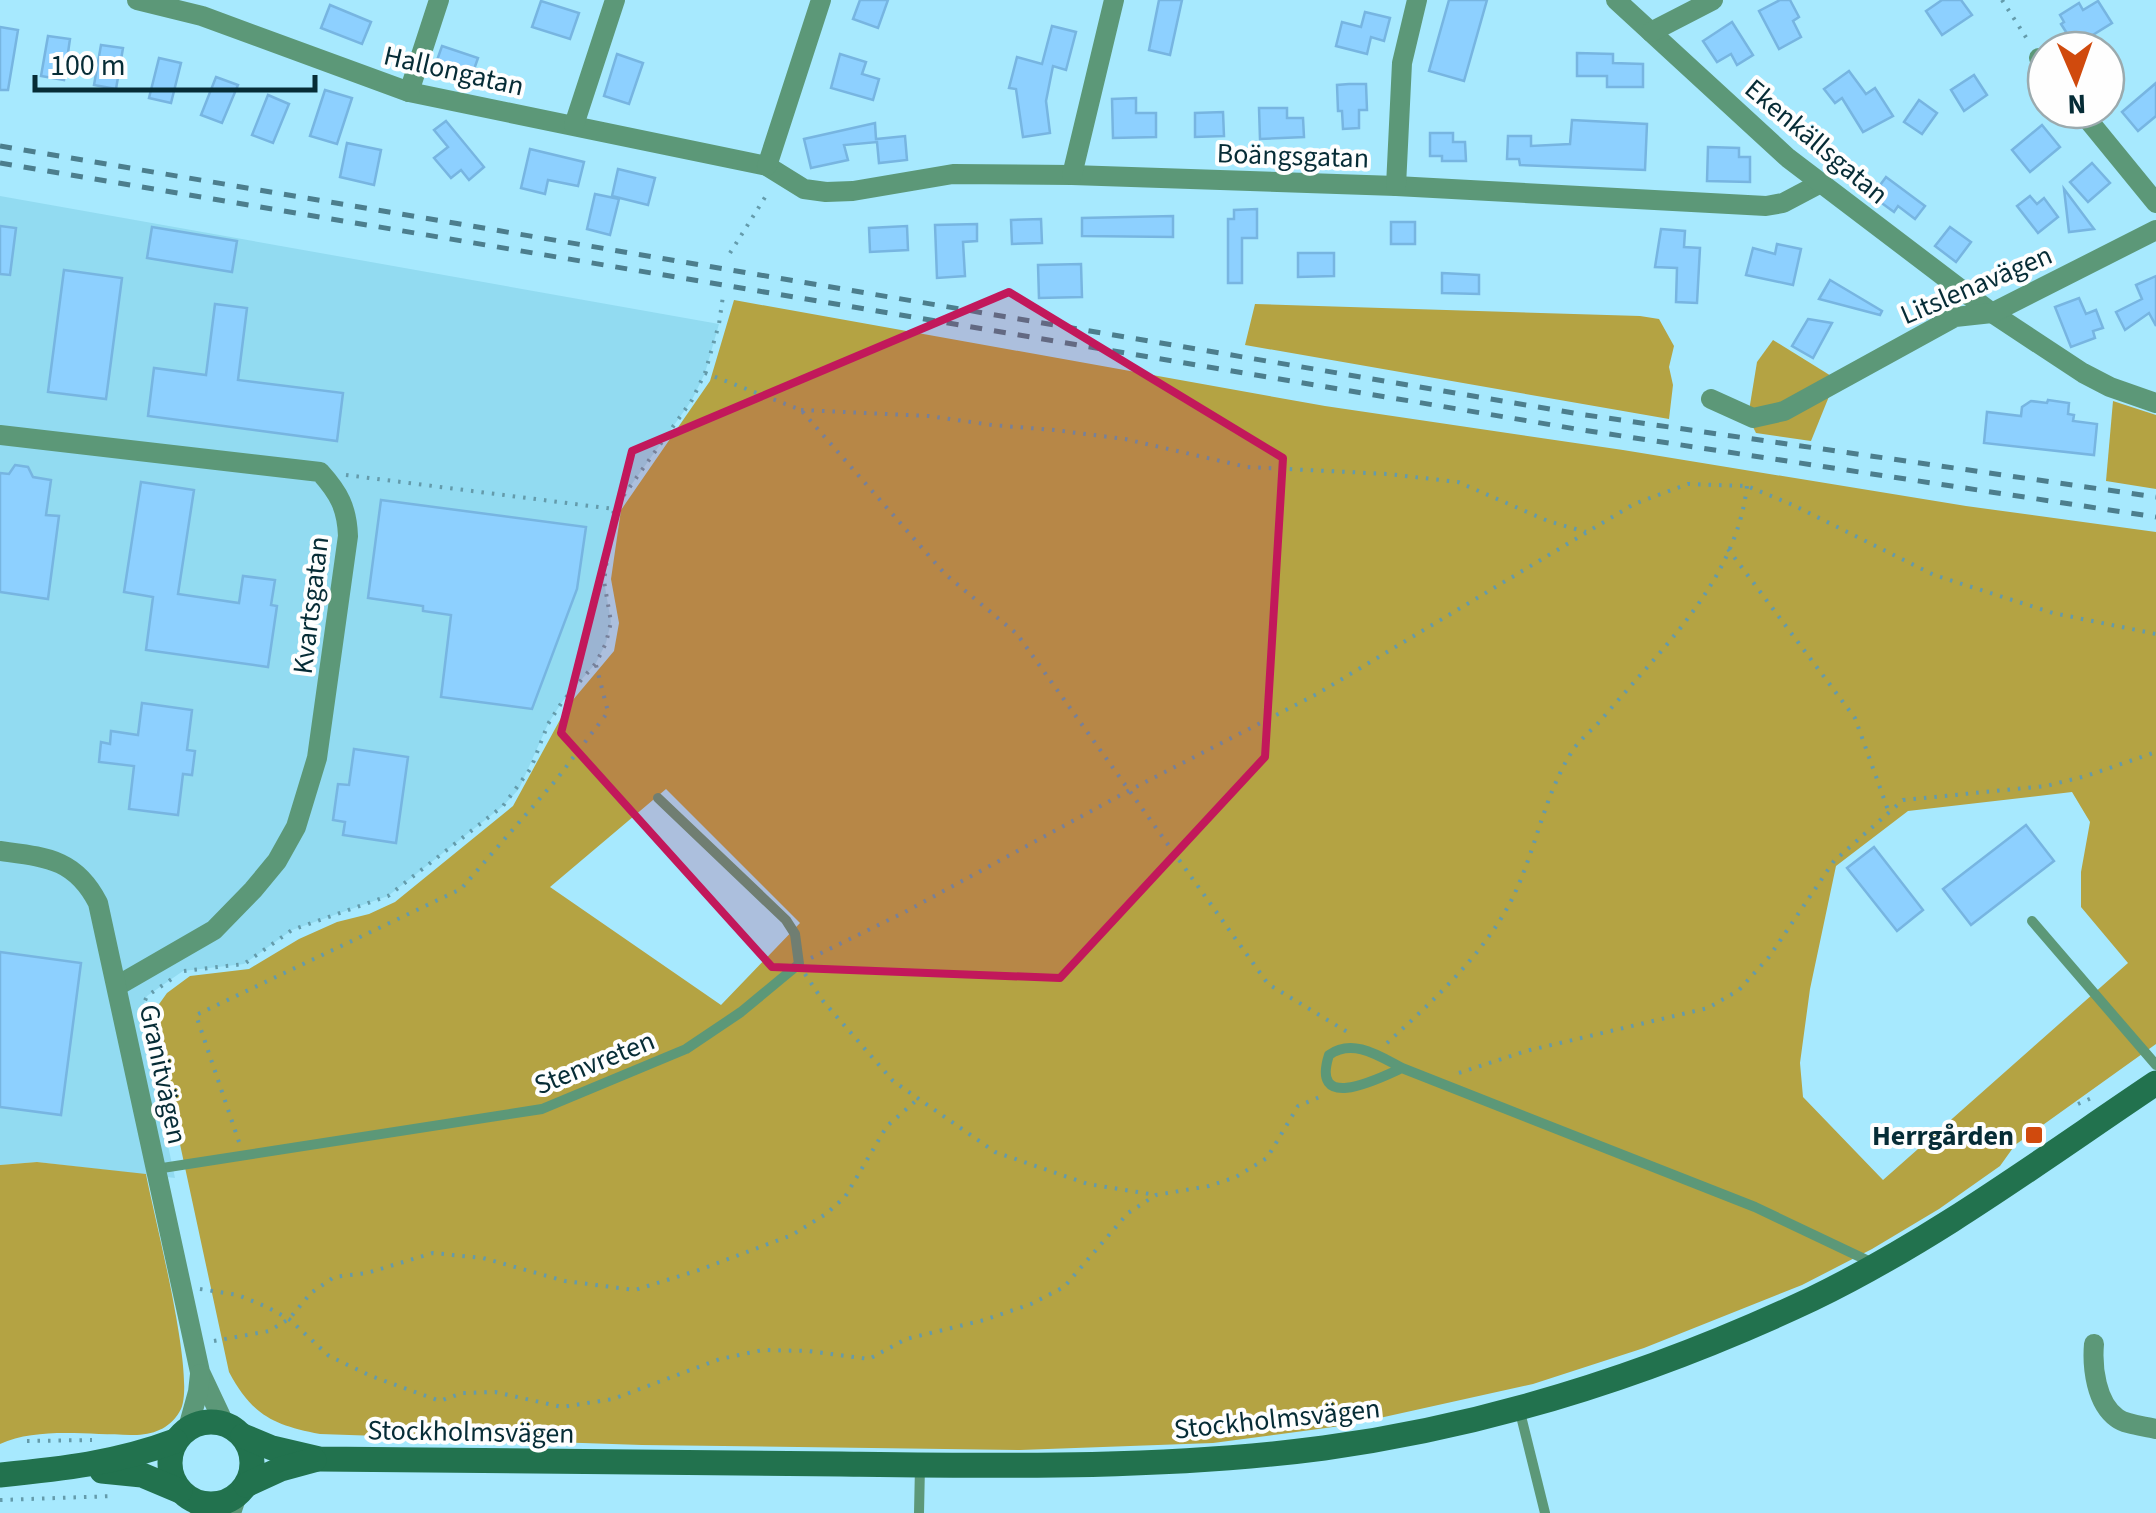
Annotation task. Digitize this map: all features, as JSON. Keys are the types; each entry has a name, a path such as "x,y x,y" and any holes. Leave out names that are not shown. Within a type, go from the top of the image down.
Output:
{"main road":[{"name":"Stockholmsvägen","path":"234,1430 272,1448 319,1459 920,1465 1120,1463 1270,1454 1394,1436 1519,1407 1685,1353 1815,1298 1949,1222 2156,1083"},
{"path":"0,1474 77,1468 132,1457 206,1421 234,1430 252,1452 252,1469 238,1499 214,1505 192,1502 142,1475 77,1468"},
{"path":"182,1435 169,1467 192,1502"},
{"name":"Stockholmsvägen","path":"238,1499 281,1469 319,1459"}],"street":[{"name":"Hallongatan","path":"138,0 202,16 410,92 774,171"},
{"path":"410,92 439,0"},
{"path":"574,125 615,0"},
{"path":"774,171 821,0"},
{"path":"1072,175 1114,0"},
{"path":"1396,186 1402,63 1416,0"},
{"name":"Ekenkällsgatan","path":"1616,0 1820,184 1992,313 2082,373 2156,403"},
{"path":"1651,32 1713,0"},
{"path":"2096,130 2156,203"},
{"name":"Boängsgatan","path":"774,171 804,189 826,192 953,174 1072,175 1396,186 1766,206 1820,184"},
{"name":"Litslenavägen","path":"1711,398 1754,418 1784,411 1956,317 1992,313 2156,230"},
{"path":"0,435 320,472"},
{"name":"Kvartsgatan","path":"117,986 214,930 254,890 296,828 317,758 348,536 347,511 337,491 320,472"},
{"name":"Granitvägen","path":"0,850 50,857 81,878 98,904 200,1372 198,1392 182,1435"},
{"path":"2094,1344 2092,1363 2102,1398 2117,1418 2156,1428"},
{"name":"Granitvägen","path":"200,1372 234,1430"}],"lane":[{"path":"658,798 786,920 795,934 799,964"},
{"path":"2032,922 2156,1065"},
{"name":"Stenvreten","path":"156,1169 542,1109 686,1048 741,1012 799,964"},
{"path":"1402,1068 1354,1089 1340,1089 1326,1074 1329,1055 1348,1046 1376,1054 1402,1068 1754,1206 1876,1264"},
{"path":"1519,1407 1545,1513"},
{"path":"919,1513 920,1465"}],"path":[{"path":"2002,0 2026,38"},
{"path":"730,254 774,171"},
{"path":"140,1014 147,996 183,971 244,964 292,930 388,896 503,806 531,768 548,724 606,643 611,622 604,581 614,509 692,400 706,373 723,296"},
{"path":"706,373 801,410 929,416 1089,434 1247,468 1388,474 1458,482 1548,521 1588,532"},
{"path":"801,410 944,574 1017,634 1268,984 1344,1028 1376,1054 1491,936 1512,898 1555,782 1572,750 1678,634 1703,600 1743,516 1746,486"},
{"path":"320,472 614,509"},
{"path":"1340,1089 1298,1106 1267,1158 1236,1177 1156,1195 1088,1184 996,1152 892,1082 823,1000 799,964 1317,694 1634,504 1688,484 1746,486 1793,505 1934,576 2053,613 2156,634"},
{"path":"1728,549 1855,718 1889,813"},
{"path":"244,1156 196,1015 461,888 556,780 608,712 596,662"},
{"path":"1436,1081 1526,1052 1708,1008 1740,990 1769,956 1834,861 1903,800 2046,786 2156,752"},
{"path":"212,1354 210,1342 269,1331 289,1319 311,1293 334,1276 367,1274 433,1253 483,1258 564,1281 634,1290 699,1270 792,1235 826,1214 845,1197 887,1126 918,1099"},
{"path":"198,1288 238,1295 289,1319 329,1356 440,1401 462,1393 495,1392 562,1407 613,1399 720,1359 763,1350 869,1358 906,1340 1031,1304 1064,1287 1113,1228 1156,1195"},
{"path":"27,1441 102,1439"},
{"path":"0,1500 125,1496"}],"highlighted area":[{"path":"1009,292 1283,458 1265,757 1060,978 772,967 561,733 632,451"}],"shaded area":[{"path":"0,196 719,324 705,373 692,400 614,509 604,581 611,622 606,643 596,663 548,724 519,789 503,806 388,896 292,930 244,964 183,971 147,996 140,1013 175,1178 37,1162 0,1165"},
{"path":"734,300 1325,406 2156,532 2156,1044 2015,1145 2000,1166 1939,1209 1802,1285 1644,1348 1533,1384 1348,1425 1213,1443 1020,1450 642,1445 320,1434 277,1422 246,1399 229,1372 152,1014 167,993 190,976 249,969 299,939 395,902 513,806 567,707 614,651 619,623 611,579 621,510 710,381","holes":["666,789 800,923 721,1005 550,887","2072,792 2090,822 2081,872 2081,907 2128,963 1883,1180 1803,1097 1800,1063 1810,989 1836,866 1908,811"]},
{"path":"1255,304 1659,319 1674,346 1669,367 1673,385 1669,419 1245,345"},
{"path":"1773,340 1836,379 1811,441 1756,433 1748,417 1757,362"},
{"path":"2113,401 2156,415 2156,489 2106,481"},
{"path":"37,1162 146,1174 183,1364 181,1409 168,1425 157,1431 137,1435 32,1435 0,1444 0,1165"}],"building":[{"path":"860,0 888,0 878,28 853,19"},
{"path":"1159,0 1182,0 1170,55 1149,50"},
{"path":"1449,0 1487,0 1464,81 1429,71"},
{"path":"1780,0 1790,0 1799,17 1793,21 1801,37 1779,49 1759,11"},
{"path":"1942,0 1961,0 1972,15 1942,35 1926,11"},
{"path":"541,1 579,13 570,39 532,27"},
{"path":"2098,1 2112,23 2101,30 2065,30 2060,15 2079,3 2083,10"},
{"path":"330,5 371,22 362,44 321,28"},
{"path":"1365,12 1390,18 1384,41 1371,37 1367,54 1336,46 1342,22 1361,27"},
{"path":"1732,22 1753,55 1737,65 1731,54 1717,62 1703,41"},
{"path":"1052,26 1076,32 1066,70 1053,66 1046,101 1050,133 1023,137 1016,89 1009,88 1017,57 1042,64"},
{"path":"0,27 18,30 8,90 0,90"},
{"path":"48,36 70,39 64,80 41,76"},
{"path":"101,45 123,48 116,89 94,85"},
{"path":"442,46 478,58 471,78 436,63"},
{"path":"1577,53 1613,54 1613,63 1643,64 1643,87 1607,87 1607,76 1577,76"},
{"path":"617,54 643,63 629,104 604,96"},
{"path":"840,54 866,62 862,74 879,79 873,100 831,88"},
{"path":"159,58 181,63 171,103 149,98"},
{"path":"1849,71 1866,94 1875,88 1893,116 1863,132 1842,98 1835,103 1824,89"},
{"path":"1974,75 1987,95 1964,111 1951,90"},
{"path":"216,77 238,85 222,123 201,115"},
{"path":"2156,83 2156,116 2138,131 2126,117 2126,109"},
{"path":"1366,84 1367,110 1359,110 1359,128 1343,129 1337,85"},
{"path":"325,90 352,98 337,144 310,136"},
{"path":"268,95 289,104 273,143 252,135"},
{"path":"1136,98 1136,113 1156,113 1156,137 1113,138 1112,99"},
{"path":"1919,100 1937,113 1922,134 1904,122"},
{"path":"1259,108 1287,108 1287,118 1303,118 1304,137 1260,139"},
{"path":"1223,112 1224,136 1195,137 1195,113"},
{"path":"1572,120 1647,124 1645,170 1520,165 1519,159 1507,159 1508,136 1531,136 1531,146 1570,144"},
{"path":"446,121 484,167 469,180 461,170 451,178 434,158 448,147 434,130"},
{"path":"875,123 876,139 905,136 907,160 879,163 877,142 844,145 848,160 811,168 804,139"},
{"path":"2036,130 2046,130 2060,147 2030,172 2012,150"},
{"path":"1430,133 1453,133 1453,142 1465,142 1466,161 1442,161 1442,156 1430,156"},
{"path":"347,143 381,150 374,185 340,177"},
{"path":"1708,147 1739,148 1739,157 1750,157 1750,182 1707,181"},
{"path":"530,149 584,162 578,186 548,180 545,194 521,188"},
{"path":"2092,163 2110,183 2088,202 2070,182"},
{"path":"618,169 655,178 648,205 612,196"},
{"path":"1886,177 1925,206 1915,219 1898,206 1894,212 1872,196"},
{"path":"2064,189 2094,229 2069,232"},
{"path":"595,194 619,199 610,235 587,229"},
{"path":"2030,196 2037,204 2044,198 2058,217 2038,233 2017,206"},
{"path":"1257,209 1257,238 1242,238 1242,283 1228,283 1228,219 1234,219 1234,210"},
{"path":"1173,216 1173,237 1082,236 1082,218"},
{"path":"1041,219 1042,243 1012,244 1011,220"},
{"path":"1391,222 1415,222 1415,244 1391,244"},
{"path":"977,224 977,241 963,242 965,276 937,278 935,225"},
{"path":"0,226 16,228 10,275 0,274"},
{"path":"907,226 908,250 870,252 869,228"},
{"path":"152,227 237,241 232,272 147,258"},
{"path":"1950,227 1971,242 1956,262 1935,246"},
{"path":"1661,229 1685,231 1684,247 1700,248 1697,303 1676,302 1677,268 1655,267"},
{"path":"1777,244 1801,249 1793,285 1746,275 1753,248 1775,254"},
{"path":"1298,253 1334,253 1334,276 1298,277"},
{"path":"1081,264 1082,297 1039,298 1038,265"},
{"path":"64,270 122,278 106,399 48,392"},
{"path":"1442,273 1479,275 1479,294 1442,293"},
{"path":"2156,276 2156,326 2149,313 2125,330 2116,312 2142,299 2136,285"},
{"path":"1830,280 1882,311 1880,315 1819,299"},
{"path":"2079,298 2086,314 2096,310 2103,328 2093,331 2095,338 2071,347 2055,307"},
{"path":"215,304 247,308 238,380 343,393 337,441 148,416 154,368 206,375"},
{"path":"1808,319 1832,323 1813,358 1792,346"},
{"path":"2031,401 2069,403 2068,414 2074,415 2073,421 2097,424 2094,455 1984,443 1987,412 2021,416 2022,407"},
{"path":"15,465 28,467 33,477 51,480 46,515 59,516 48,599 0,592 0,473 9,474"},
{"path":"141,482 194,490 178,594 239,603 243,576 275,580 271,605 277,606 268,667 146,650 153,597 124,592"},
{"path":"381,500 586,527 577,589 532,709 441,697 451,615 423,611 423,606 368,598"},
{"path":"142,703 192,710 187,750 195,751 192,775 183,774 178,815 129,809 134,766 99,762 101,742 110,744 111,731 138,735"},
{"path":"354,749 408,757 396,843 343,835 345,822 333,820 338,784 349,785"},
{"path":"2026,825 2054,861 1971,925 1943,889"},
{"path":"1874,847 1923,910 1897,931 1847,868"},
{"path":"0,952 81,963 61,1115 0,1107"}],"railway":[{"path":"0,146 1579,414 2156,497"},
{"path":"0,163 1576,429 2156,517"}],"place":[{"name":"Herrgården","path":"2034,1135"}]}
